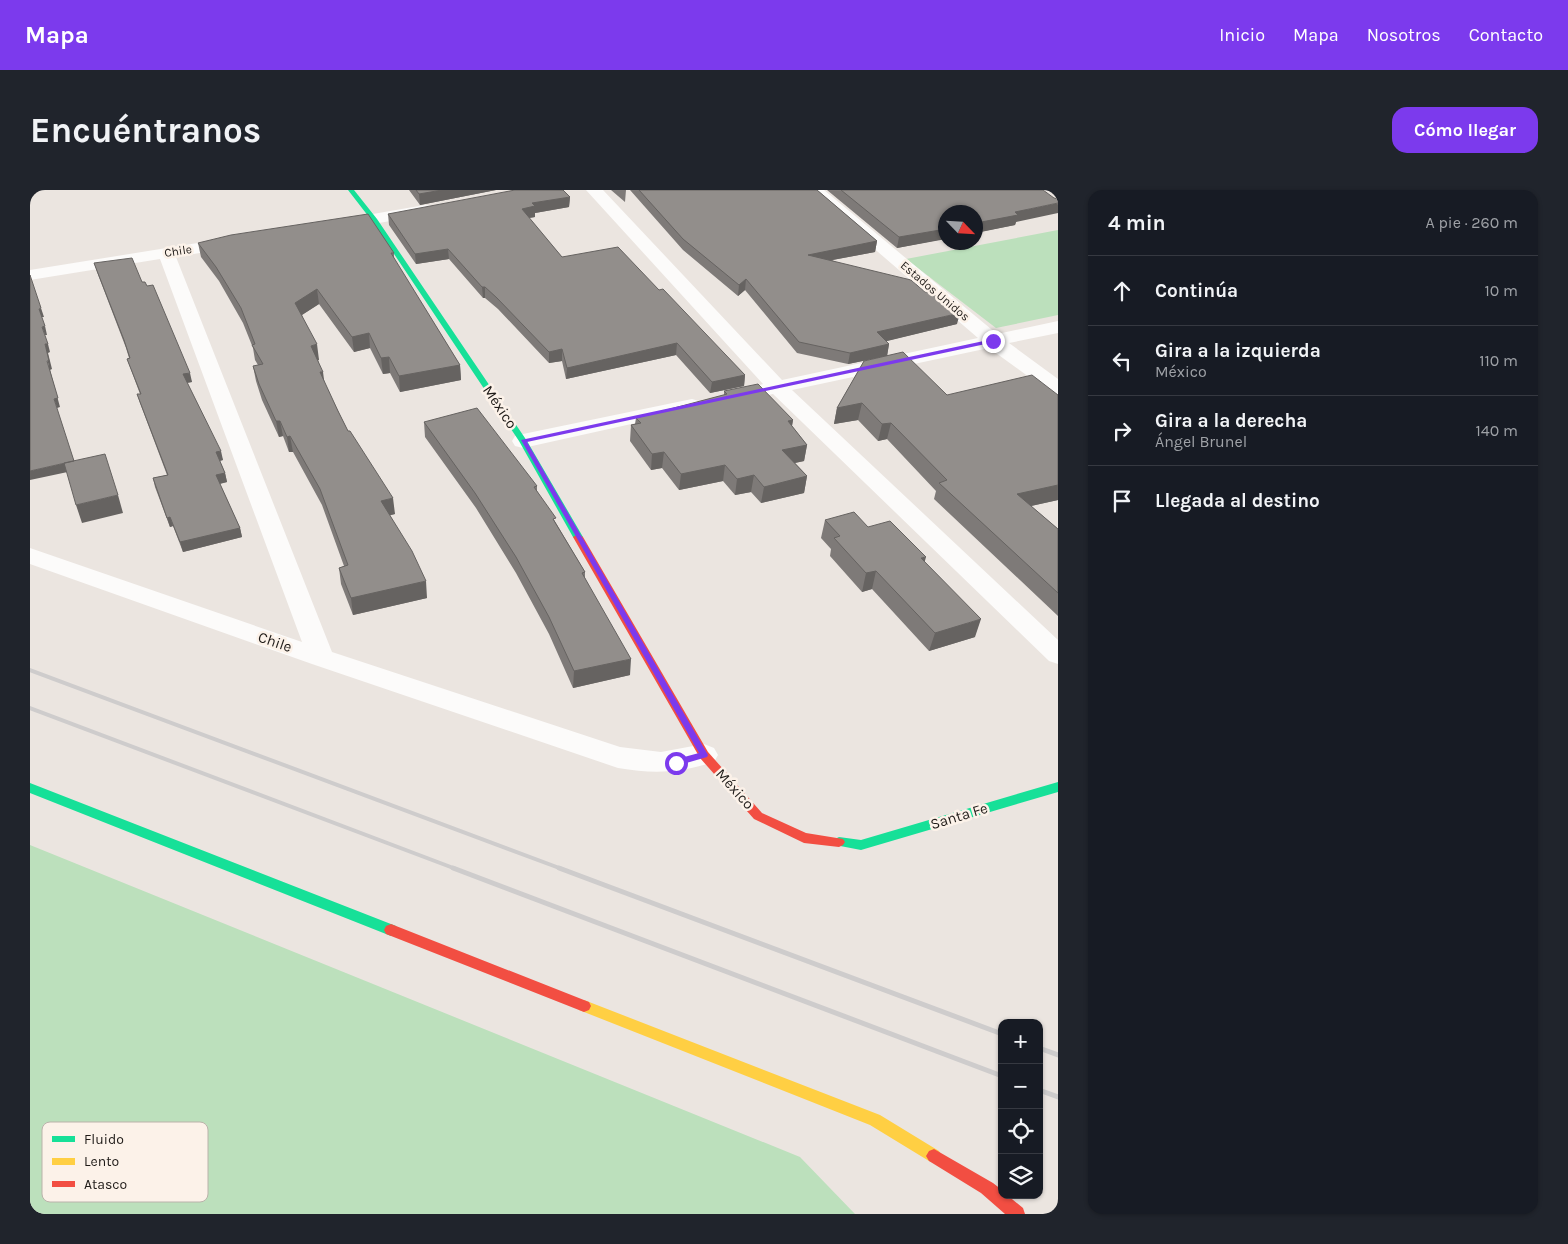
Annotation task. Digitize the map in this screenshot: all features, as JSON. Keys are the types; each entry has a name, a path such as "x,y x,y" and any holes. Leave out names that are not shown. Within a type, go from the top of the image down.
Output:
{"street":[{"name":"México","path":"351,190 375,220 523,441 704,755 758,816 804,838 861,845"},
{"path":"594,190 777,387 1058,655"},
{"name":"Estados Unidos","path":"814,190 993,341 1058,389"},
{"path":"328,227 440,207"},
{"name":"Chile","path":"30,274 252,239"},
{"path":"166,253 321,658"},
{"path":"748,393 1058,327"},
{"path":"523,441 708,401"},
{"name":"Chile","path":"30,556 321,658 618,757 649,763 676,763 704,755"},
{"name":"Santa Fe","path":"861,845 1058,787"},
{"path":"30,788 875,1120 987,1188 1017,1214"}],"green space":[{"path":"1058,230 1058,315 996,328 906,259 953,250 983,250 983,244"},
{"path":"30,845 800,1157 855,1214 30,1214"}],"building":[{"path":"416,190 442,190 419,194"},
{"path":"515,190 563,190 570,197 532,203 535,206 522,209 562,257 618,247 659,290 663,289 745,375 712,382 677,343 567,368 562,349 549,352 497,298 485,287 482,287 448,249 415,254 388,214"},
{"path":"639,190 817,190 877,241 808,255 911,280 925,292 929,291 960,313 877,332 889,344 850,353 799,342 746,279 739,285 683,239"},
{"path":"841,190 1043,190 1058,199 1058,203 1015,212 1018,215 983,222 983,205 938,205 938,230 899,237"},
{"path":"368,214 394,253 391,253 460,365 399,376 389,357 381,358 369,333 352,337 317,289 295,303 317,344 311,346 323,372 320,372 338,411 348,431 350,431 393,498 381,501 412,551 426,581 351,598 339,568 348,565 320,489 290,436 287,437 280,421 276,421 259,384 253,366 263,364 252,345 255,344 241,308 216,267 198,243 231,235"},
{"path":"132,258 142,282 145,282 147,286 153,285 190,373 183,374 221,451 216,452 225,473 216,475 240,528 180,542 170,517 167,518 153,478 168,475 137,394 141,394 127,359 130,358 124,340 94,263"},
{"path":"30,275 45,326 42,327 48,344 45,344 49,361 47,361 58,398 54,399 74,461 30,471"},
{"path":"903,352 947,395 1032,375 1058,395 1058,485 1017,494 1058,529 1058,593 939,483 947,480 891,423 882,424 862,403 837,408 864,361"},
{"path":"758,384 793,420 788,421 807,445 782,450 807,476 764,487 754,475 737,479 725,465 681,474 664,452 652,454 631,425 641,423 636,418 727,394 724,391"},
{"path":"477,408 537,486 534,487 556,518 553,519 585,572 582,573 631,659 574,671 549,617 516,557 475,493 424,422"},
{"path":"105,454 118,495 76,505 64,463"},
{"path":"854,512 868,527 890,521 926,557 921,558 981,619 935,633 876,571 866,573 834,538 840,536 825,520"}],"railway":[{"path":"30,670 562,869"},
{"path":"30,708 456,869"},
{"path":"453,868 998,1074"},
{"path":"559,868 998,1033"},
{"path":"1043,1049 1058,1055"},
{"path":"1043,1091 1058,1097"}],"traffic: fast":[{"path":"351,190 375,220 523,441 578,537"},
{"path":"839,842 861,845 1058,787"},
{"path":"30,788 391,930"}],"traffic: slow":[{"path":"584,1006 875,1120 934,1156"}],"traffic: jam":[{"path":"578,537 704,755 758,816 804,838 839,842"},
{"path":"391,930 584,1006"},
{"path":"934,1156 987,1188 1017,1214"}],"route":[{"path":"676,763 704,755 523,441 993,341"}]}
